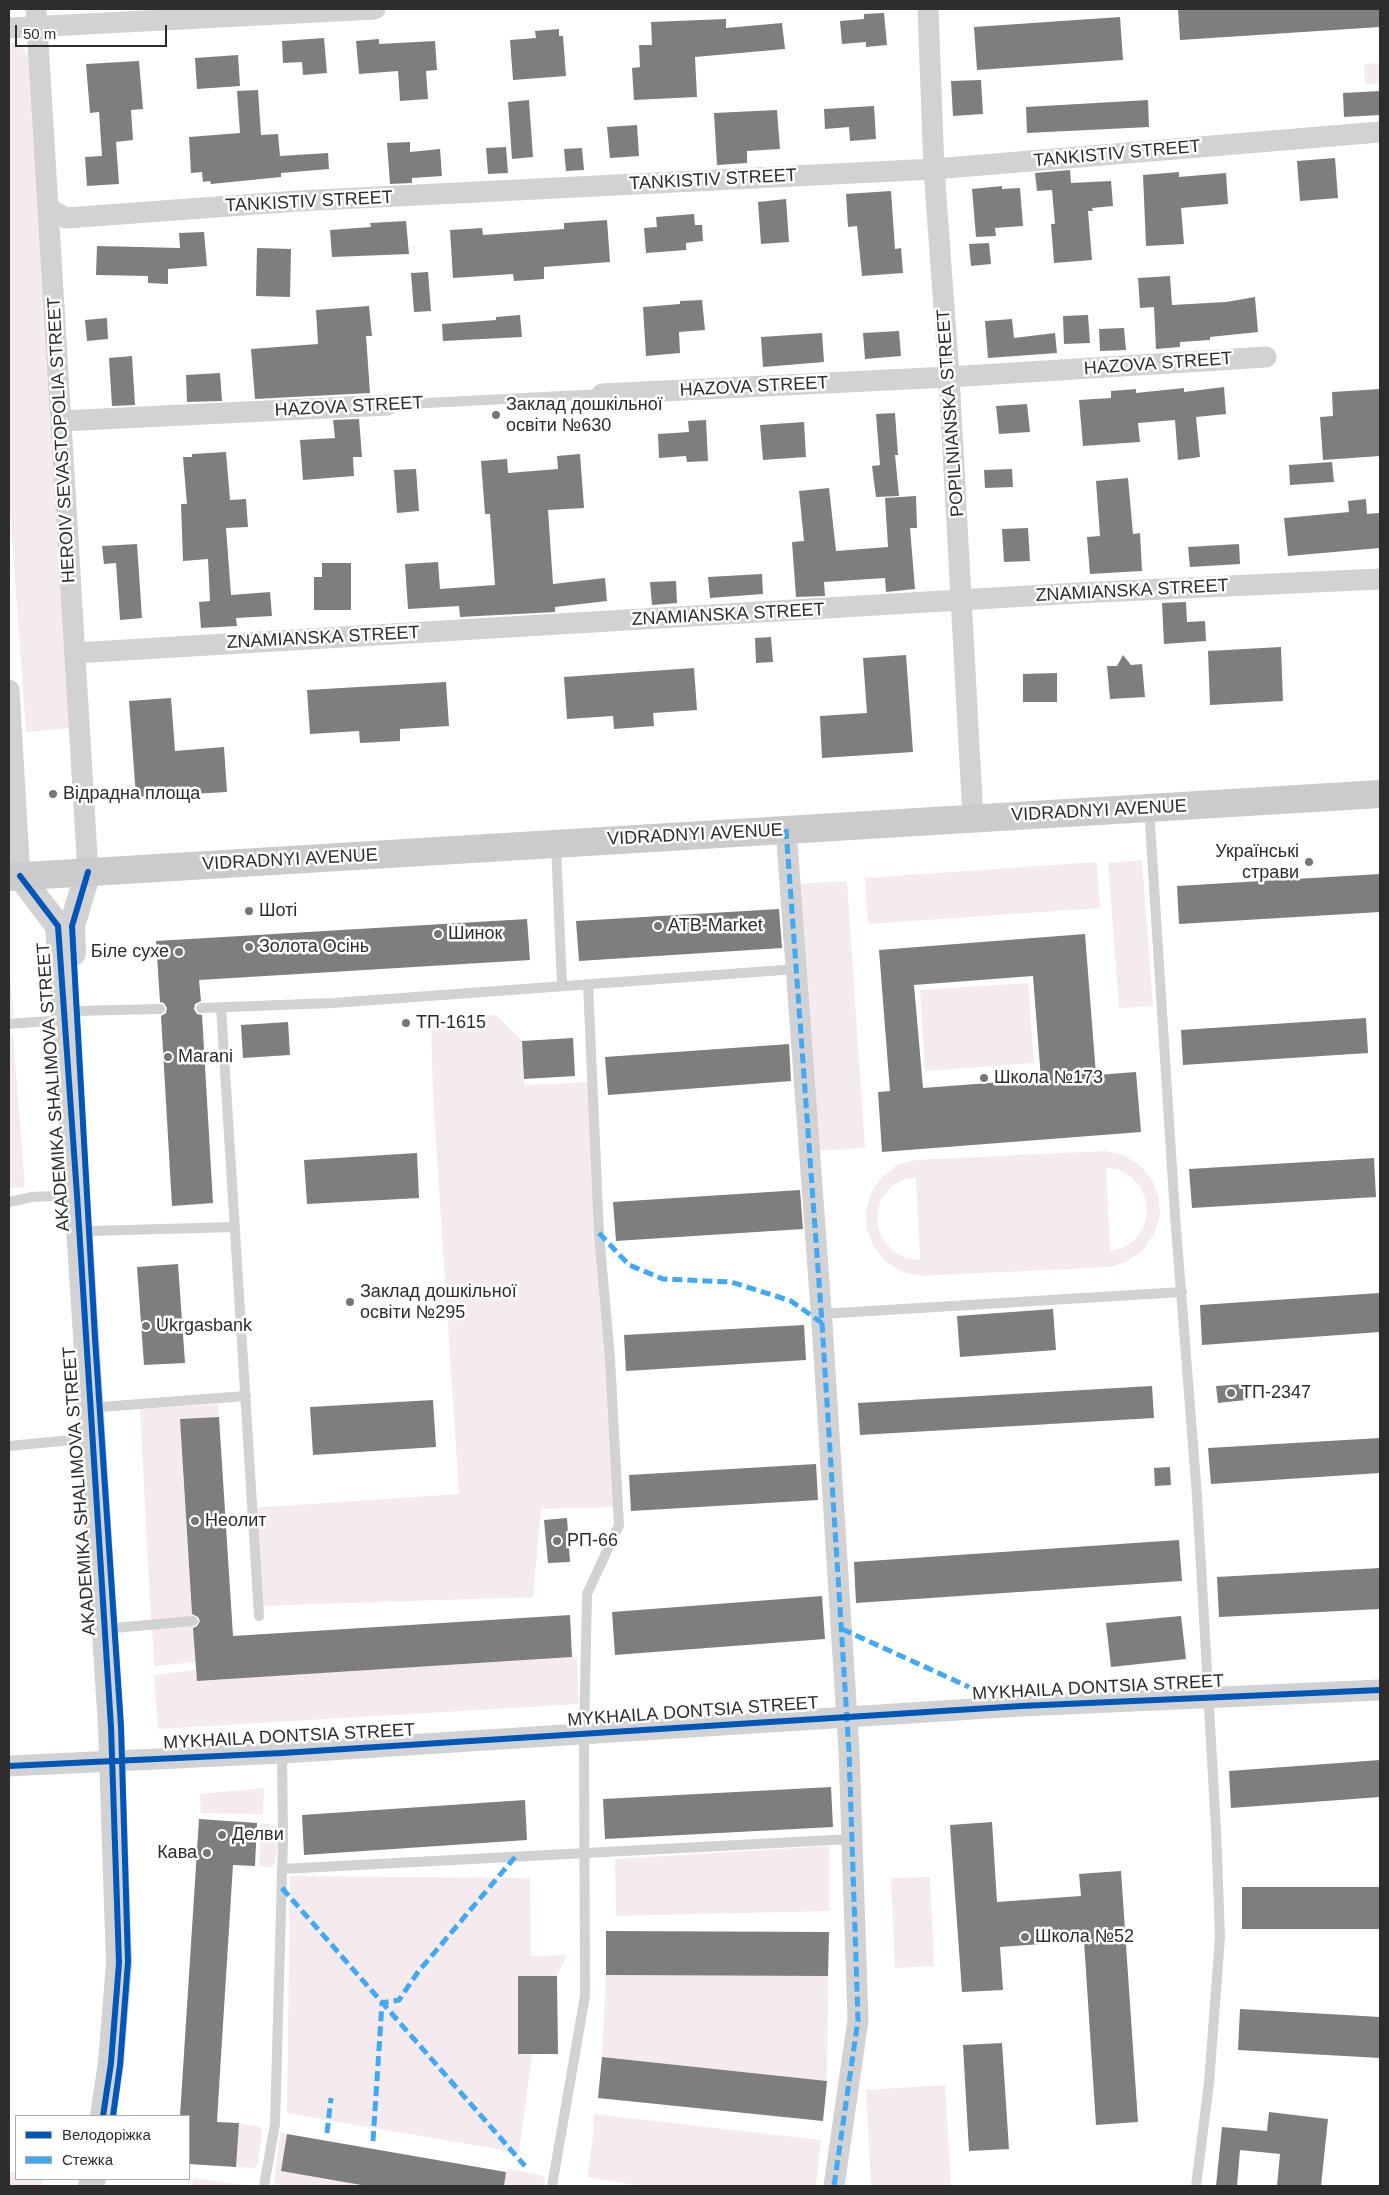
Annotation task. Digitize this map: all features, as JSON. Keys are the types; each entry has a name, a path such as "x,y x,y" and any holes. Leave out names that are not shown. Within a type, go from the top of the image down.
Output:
{"main road":[{"name":"VIDRADNYI AVENUE","path":"15,876 1380,794"}],"street":[{"path":"9,28 37,17 375,9"},
{"name":"POPILNIANSKA STREET","path":"928,9 934,169 949,378 973,818"},
{"name":"HEROIV SEVASTOPOLIA STREET","path":"37,17 88,872"},
{"name":"TANKISTIV STREET","path":"48,208 66,218 298,202 934,169 1380,132"},
{"name":"HAZOVA STREET","path":"602,394 949,378 1266,357"},
{"name":"HAZOVA STREET","path":"61,421 388,405"},
{"name":"ZNAMIANSKA STREET","path":"75,653 1077,593 1380,579"},
{"path":"9,690 15,876"},
{"path":"786,830 822,1314 848,1716 858,2020 834,2186"},
{"name":"AKADEMIKA SHALIMOVA STREET","path":"88,872 72,926 70,1015 77,1195 111,1727 117,1760 128,1962 120,2065 113,2115"},
{"name":"AKADEMIKA SHALIMOVA STREET","path":"15,876 58,926 70,1015 90,1231 114,1628 117,1760 119,1964 111,2062 103,2115"},
{"name":"MYKHAILA DONTSIA STREET","path":"9,1766 584,1735 848,1716 1380,1690"}],"lane":[{"name":"HAZOVA STREET","path":"388,405 602,394"},
{"path":"1149,808 1192,1419 1209,1697 1220,1937 1209,2083 1196,2186"},
{"path":"556,844 562,986"},
{"path":"201,1008 332,1003 797,970"},
{"path":"552,2186 585,1996 584,1735 587,1594 619,1525 610,1359 599,1233 588,984"},
{"path":"221,1007 259,1616"},
{"path":"9,1024 70,1015 160,1009"},
{"path":"9,1202 32,1198 77,1195"},
{"path":"90,1231 235,1227"},
{"path":"822,1314 1182,1292"},
{"path":"100,1407 246,1396"},
{"path":"9,1446 92,1438"},
{"path":"114,1628 193,1621"},
{"path":"264,2186 275,2124 282,1868 282,1752"},
{"path":"282,1868 852,1839"}],"shaded area":[{"path":"9,42 21,46 32,62 75,728 26,732 9,496"},
{"path":"1380,63 1380,84 1365,84 1364,64"},
{"path":"1142,860 1153,1006 1119,1008 1108,863"},
{"path":"1097,862 1100,908 868,924 865,878"},
{"path":"847,881 865,1148 814,1151 797,884"},
{"path":"9,959 14,1018 9,1019"},
{"path":"1028,983 1034,1063 925,1071 920,990"},
{"path":"496,1015 522,1041 524,1085 592,1082 618,1507 541,1509 533,1597 259,1606 252,1508 459,1494 433,1097 431,1021"},
{"path":"13,1034 25,1187 9,1188 9,1035"},
{"path":"1105,1151 1123,1155 1140,1165 1152,1180 1159,1197 1160,1216 1154,1234 1143,1250 1128,1261 1110,1267 920,1276 902,1272 886,1262 874,1247 867,1230 866,1210 871,1192 882,1177 897,1165 915,1160","holes":["1106,1168 1119,1170 1131,1177 1141,1188 1146,1201 1147,1215 1143,1228 1135,1240 1123,1248 1110,1251","916,1177 920,1259 919,1260 906,1258 893,1251 883,1240 878,1227 877,1213 881,1199 890,1188 902,1180"]},
{"path":"218,1404 219,1417 180,1419 192,1617 151,1621 140,1409"},
{"path":"193,1626 196,1662 154,1666 152,1628"},
{"path":"577,1658 579,1704 158,1729 154,1675 196,1670 197,1681"},
{"path":"264,1788 263,1814 201,1813 200,1794"},
{"path":"261,1823 275,1825 279,1830 275,1864 270,1868 259,1866"},
{"path":"829,1846 829,1911 616,1916 615,1859"},
{"path":"290,1876 530,1878 531,1956 567,1955 557,1976 518,1976 518,2054 532,2054 519,2153 287,2113"},
{"path":"930,1877 934,1966 895,1968 891,1878"},
{"path":"606,1975 828,1976 827,2081 602,2057"},
{"path":"945,2085 951,2186 871,2186 866,2090"},
{"path":"594,2114 821,2140 816,2186 641,2186 587,2177 593,2137"},
{"path":"239,2123 259,2126 262,2131 258,2165 254,2168 236,2167"},
{"path":"280,2132 287,2134 281,2171 367,2186 274,2186"},
{"path":"511,2169 543,2176 545,2180 544,2186 504,2186 506,2172"},
{"path":"9,2172 15,2172 15,2180 43,2180 42,2186 9,2186"},
{"path":"193,2178 247,2185 192,2186"}],"building":[{"path":"1178,9 1380,9 1380,27 1180,40"},
{"path":"884,13 887,45 866,47 866,42 842,44 840,21 864,19 864,14"},
{"path":"1120,17 1123,60 977,70 974,27"},
{"path":"726,19 726,28 782,23 785,49 695,57 697,97 634,100 632,68 640,67 639,45 652,45 651,22"},
{"path":"559,29 559,36 563,36 566,76 513,80 510,40 536,38 535,31"},
{"path":"324,38 327,73 303,75 302,62 283,63 282,41"},
{"path":"379,39 379,44 435,41 437,70 426,71 428,99 400,101 398,71 359,74 356,41"},
{"path":"238,55 240,86 197,89 195,58"},
{"path":"139,61 143,109 131,110 133,140 116,142 119,184 87,186 85,157 102,156 99,112 90,113 86,64"},
{"path":"981,80 983,114 953,116 951,81"},
{"path":"258,90 261,135 278,134 280,156 328,153 329,169 281,173 281,177 211,184 210,181 203,182 202,172 191,173 189,137 240,133 237,91"},
{"path":"1380,91 1380,115 1344,117 1343,93"},
{"path":"529,100 533,157 512,159 508,102"},
{"path":"1148,100 1149,127 1027,133 1026,107"},
{"path":"874,106 876,139 850,141 849,127 825,129 824,109"},
{"path":"777,110 780,149 747,151 747,163 717,165 714,113"},
{"path":"637,125 639,156 610,158 607,127"},
{"path":"410,142 410,152 440,149 442,176 412,178 412,183 390,184 387,143"},
{"path":"506,147 508,173 488,174 486,148"},
{"path":"582,148 584,170 566,171 564,149"},
{"path":"1335,158 1338,198 1300,201 1297,161"},
{"path":"1070,170 1071,183 1111,181 1113,206 1092,208 1093,211 1088,211 1092,260 1054,263 1051,224 1055,224 1052,190 1037,191 1035,173"},
{"path":"1179,172 1179,177 1226,173 1228,204 1181,208 1184,244 1146,246 1143,175"},
{"path":"1002,186 1002,189 1020,188 1023,226 995,228 996,236 976,237 972,189"},
{"path":"891,191 895,249 901,248 903,273 862,276 857,226 848,227 846,194"},
{"path":"786,199 789,242 761,244 758,202"},
{"path":"694,214 695,225 702,225 703,241 686,243 686,250 646,253 644,228 657,227 656,217"},
{"path":"607,220 610,262 544,267 544,279 514,281 513,274 453,278 450,230 482,228 483,235 564,229 564,223"},
{"path":"406,221 409,254 332,257 330,230 371,227 370,223"},
{"path":"204,232 207,266 168,269 168,284 148,283 148,276 96,275 97,246 180,248 179,233"},
{"path":"989,243 991,264 971,266 969,244"},
{"path":"257,248 291,249 290,297 256,296"},
{"path":"428,272 431,311 414,312 411,273"},
{"path":"1170,276 1172,305 1226,302 1255,297 1258,332 1210,337 1210,340 1180,342 1180,347 1156,349 1154,307 1140,308 1138,278"},
{"path":"702,300 705,330 679,332 680,353 646,356 643,307 680,304 680,301"},
{"path":"369,306 372,336 366,336 370,393 255,399 251,349 318,344 316,310"},
{"path":"520,315 522,337 443,341 442,324 496,320 496,317"},
{"path":"1088,315 1090,343 1064,344 1063,316"},
{"path":"107,318 108,339 87,341 85,320"},
{"path":"1012,319 1014,338 1055,333 1057,353 988,358 985,321"},
{"path":"1124,328 1126,350 1100,351 1099,329"},
{"path":"899,331 901,356 865,359 863,333"},
{"path":"822,333 824,362 763,367 761,337"},
{"path":"132,356 135,405 112,406 109,358"},
{"path":"220,373 222,401 187,402 186,375"},
{"path":"1224,387 1226,414 1196,417 1200,457 1178,460 1175,420 1138,423 1140,442 1083,446 1079,400 1111,398 1111,391 1136,389 1136,393 1184,388 1184,392"},
{"path":"1380,389 1380,456 1323,460 1320,417 1333,416 1332,392"},
{"path":"1027,404 1030,432 999,434 996,406"},
{"path":"895,413 898,455 895,455 899,496 876,497 872,466 880,465 876,414"},
{"path":"359,419 362,457 353,457 354,476 303,480 300,440 335,438 333,420"},
{"path":"706,420 708,461 687,462 686,456 659,458 658,434 689,432 688,421"},
{"path":"804,422 806,457 763,460 760,425"},
{"path":"226,452 230,500 246,499 248,527 226,528 231,595 270,592 272,616 236,618 237,626 201,628 199,602 210,601 208,559 183,561 181,504 187,504 183,457 192,457 192,454"},
{"path":"580,454 584,508 548,510 553,584 605,578 607,601 555,607 555,612 460,617 459,606 408,609 405,564 438,562 440,589 495,585 490,514 485,514 481,461 507,459 508,473 558,469 557,456"},
{"path":"1332,462 1334,482 1290,485 1289,465"},
{"path":"416,469 419,511 397,513 394,470"},
{"path":"1012,469 1013,487 985,488 984,470"},
{"path":"1128,478 1133,534 1140,533 1142,571 1090,574 1087,537 1100,536 1096,481"},
{"path":"829,488 836,551 888,547 885,498 916,496 917,528 910,528 915,589 886,592 885,578 824,582 825,596 796,597 792,542 804,541 799,491"},
{"path":"1366,499 1367,514 1380,513 1380,548 1288,556 1284,518 1349,512 1348,501"},
{"path":"1028,528 1030,561 1004,562 1002,529"},
{"path":"137,544 142,618 120,620 116,563 104,564 102,546"},
{"path":"1239,544 1240,564 1190,567 1188,547"},
{"path":"322,563 351,563 351,610 314,610 314,577 322,577"},
{"path":"762,574 763,594 710,598 708,577"},
{"path":"676,581 677,603 652,605 650,582"},
{"path":"1186,602 1187,622 1205,621 1206,641 1164,644 1162,603"},
{"path":"771,637 773,662 756,663 755,638"},
{"path":"1281,647 1283,701 1210,705 1208,651"},
{"path":"906,655 913,752 822,758 820,716 867,713 863,658"},
{"path":"1123,655 1131,665 1142,664 1145,697 1110,699 1107,666 1117,666"},
{"path":"694,668 697,710 653,713 654,726 614,729 613,716 567,719 564,677"},
{"path":"1057,673 1057,702 1023,702 1023,674"},
{"path":"446,682 449,726 400,729 400,741 360,743 359,731 310,734 307,690"},
{"path":"171,698 175,751 224,747 227,792 136,797 129,701"},
{"path":"1380,874 1380,912 1179,924 1177,886"},
{"path":"779,909 782,948 579,961 576,921"},
{"path":"527,919 530,960 199,980 201,1001 195,1004 194,1009 197,1014 202,1015 213,1203 172,1206 161,1016 166,1013 167,1008 164,1003 160,1002 156,941"},
{"path":"1085,934 1096,1075 1136,1072 1141,1132 882,1152 878,1092 890,1091 879,950","holes":["1033,976 1041,1079 923,1088 914,985"]},
{"path":"1366,1018 1368,1053 1183,1065 1181,1030"},
{"path":"288,1022 290,1055 243,1058 241,1025"},
{"path":"573,1038 575,1076 524,1079 522,1041"},
{"path":"789,1044 791,1081 608,1095 605,1057"},
{"path":"417,1153 419,1198 307,1204 304,1160"},
{"path":"1374,1158 1376,1197 1192,1208 1189,1169"},
{"path":"800,1190 803,1229 616,1241 613,1202"},
{"path":"178,1264 185,1363 144,1365 137,1267"},
{"path":"1380,1293 1380,1332 1202,1345 1200,1305"},
{"path":"1053,1309 1056,1350 960,1357 957,1316"},
{"path":"804,1325 806,1360 626,1371 624,1335"},
{"name":"ТП-2347","path":"1244,1384 1246,1400 1218,1403 1216,1386"},
{"path":"1152,1386 1154,1418 860,1435 858,1403"},
{"path":"433,1400 436,1447 313,1455 310,1407"},
{"path":"219,1417 233,1636 570,1615 572,1657 197,1681 193,1628 200,1621 198,1617 192,1614 180,1419"},
{"path":"1380,1438 1380,1473 1211,1484 1208,1448"},
{"path":"816,1464 818,1500 631,1511 629,1475"},
{"path":"1170,1467 1171,1485 1155,1486 1154,1468"},
{"name":"РП-66","path":"567,1518 570,1562 548,1563 544,1520"},
{"path":"1179,1540 1182,1581 856,1603 854,1562"},
{"path":"1380,1568 1380,1609 1219,1617 1217,1577"},
{"path":"822,1596 825,1639 615,1655 612,1612"},
{"path":"1181,1616 1186,1659 1111,1667 1106,1623"},
{"path":"1380,1760 1380,1797 1231,1808 1229,1771"},
{"path":"831,1787 833,1827 605,1839 603,1799"},
{"path":"525,1800 527,1840 304,1855 302,1815"},
{"path":"199,1819 257,1823 255,1866 233,1865 219,2088 217,2122 239,2123 236,2167 190,2164 190,2115 180,2115"},
{"path":"992,1822 997,1902 1081,1896 1079,1874 1121,1871 1138,2122 1096,2125 1084,1941 1000,1947 1003,1990 962,1992 950,1825"},
{"path":"1242,1887 1380,1887 1380,1929 1242,1929"},
{"path":"606,1931 829,1932 828,1976 606,1975"},
{"path":"518,1976 557,1976 558,2054 518,2054"},
{"path":"1240,2009 1380,2017 1380,2058 1238,2050"},
{"path":"1002,2043 1009,2149 969,2151 963,2045"},
{"path":"602,2057 827,2081 823,2121 598,2098"},
{"path":"1269,2112 1328,2119 1321,2186 1277,2186 1280,2154 1240,2150 1237,2186 1216,2186 1222,2127 1267,2131"},
{"path":"287,2134 506,2172 504,2186 367,2186 281,2171"}],"marked path":[{"path":"786,829 822,1323 849,1751 858,2020 834,2186"},
{"path":"599,1233 629,1265 663,1279 731,1282 791,1301 822,1323"},
{"path":"842,1629 969,1687"},
{"path":"373,2141 382,2003 399,2000 418,1972 515,1857"},
{"path":"282,1888 525,2166"},
{"path":"327,2133 331,2098"}],"cycle path":[{"path":"88,872 72,926 95,1338 121,1726 128,1962 120,2065 113,2115"},
{"path":"20,876 58,926 77,1195 111,1727 119,1963 111,2063 103,2115"},
{"path":"9,1766 282,1753 1021,1706 1380,1690"}],"place":[{"name":"Заклад дошкільної освіти №630","path":"496,415"},
{"name":"Відрадна площа","path":"53,794"},
{"name":"Українські страви","path":"1309,862"},
{"name":"Шоті","path":"249,911"},
{"name":"ATB-Market","path":"658,926"},
{"name":"Шинок","path":"438,934"},
{"name":"Золота Осінь","path":"249,947"},
{"name":"Біле сухе","path":"179,952"},
{"name":"ТП-1615","path":"406,1023"},
{"name":"Marani","path":"168,1057"},
{"name":"Школа №173","path":"984,1078"},
{"name":"Заклад дошкільної освіти №295","path":"350,1302"},
{"name":"Ukrgasbank","path":"146,1326"},
{"name":"ТП-2347","path":"1231,1393"},
{"name":"Неолит","path":"195,1521"},
{"name":"РП-66","path":"557,1541"},
{"name":"Делви","path":"222,1835"},
{"name":"Кава","path":"207,1853"},
{"name":"Школа №52","path":"1025,1937"}]}
